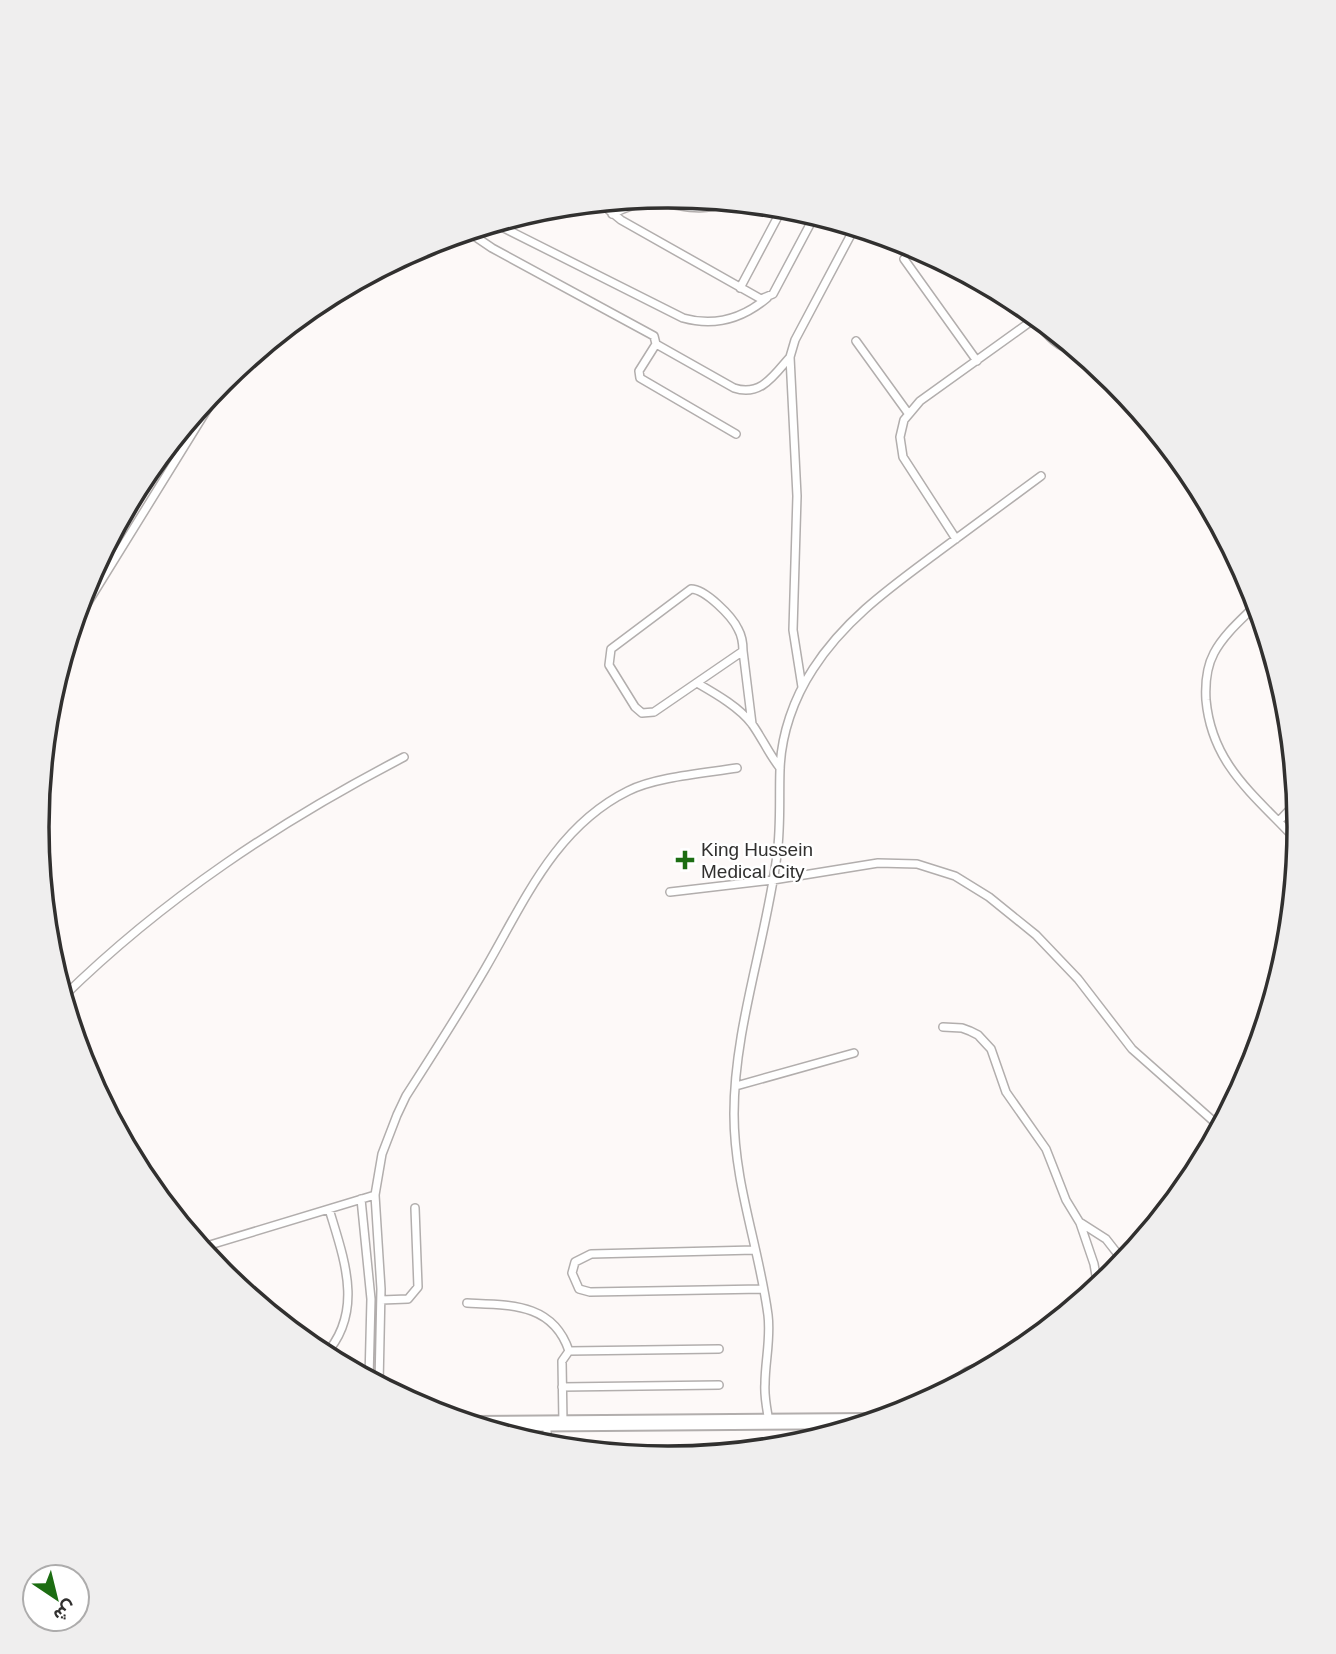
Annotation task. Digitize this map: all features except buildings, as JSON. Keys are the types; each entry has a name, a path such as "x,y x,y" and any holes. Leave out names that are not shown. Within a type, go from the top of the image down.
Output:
{"street":[{"path":"503,1424 840,1421"}],"lane":[{"path":"612,214 623,210"},
{"path":"609,211 740,288 757,297 766,298"},
{"path":"740,288 777,218"},
{"path":"507,229 683,318 709,322 734,318 757,307 776,290 810,225"},
{"path":"802,687 793,630 797,496 790,357 795,340 850,236"},
{"path":"477,238 651,334 656,344 639,371 640,378 736,434"},
{"path":"904,260 976,360"},
{"path":"956,539 903,457 900,437 908,412 1028,324"},
{"path":"856,341 908,412"},
{"path":"656,344 734,388 748,391 767,383 790,357"},
{"path":"99,583 187,438"},
{"path":"769,1422 764,1391 769,1331 763,1289 738,1172 736,1086 744,1029 774,880 780,825 780,768 786,729 802,687 820,657 854,618 894,584 1041,476"},
{"path":"743,651 654,712 642,713 635,706 609,665 611,649 681,594 696,589 706,593 737,626 742,639 752,724 764,747 780,768"},
{"path":"1249,613 1215,650 1205,681 1211,733 1222,758 1287,830"},
{"path":"697,683 752,724"},
{"path":"71,990 159,911 239,852 313,806 404,757"},
{"path":"379,1374 381,1300 375,1195 386,1144 406,1096 489,962 543,867 561,844 596,810 631,789 737,768"},
{"path":"1279,821 1287,813"},
{"path":"670,892 898,862 937,869 955,876 989,897 1036,935 1078,979 1132,1049 1213,1121"},
{"path":"943,1027 952,1026 970,1031 978,1035 991,1049 1006,1092 1046,1149 1066,1200 1080,1223 1096,1274"},
{"path":"736,1086 854,1053"},
{"path":"212,1245 375,1195"},
{"path":"361,1199 370,1289 369,1369"},
{"path":"381,1300 408,1299 418,1287 415,1208"},
{"path":"330,1209 345,1265 349,1304 344,1327 332,1347"},
{"path":"1080,1223 1105,1240 1117,1253"},
{"path":"755,1250 591,1255 575,1262 572,1273 579,1289 590,1292 763,1289"},
{"path":"467,1303 513,1305 542,1315 562,1334 569,1351"},
{"path":"569,1351 719,1349"},
{"path":"563,1423 562,1361 569,1351"},
{"path":"562,1387 719,1385"},
{"path":"547,1423 547,1434"}],"place":[{"name":"King Hussein Medical City","path":"685,860"}]}
